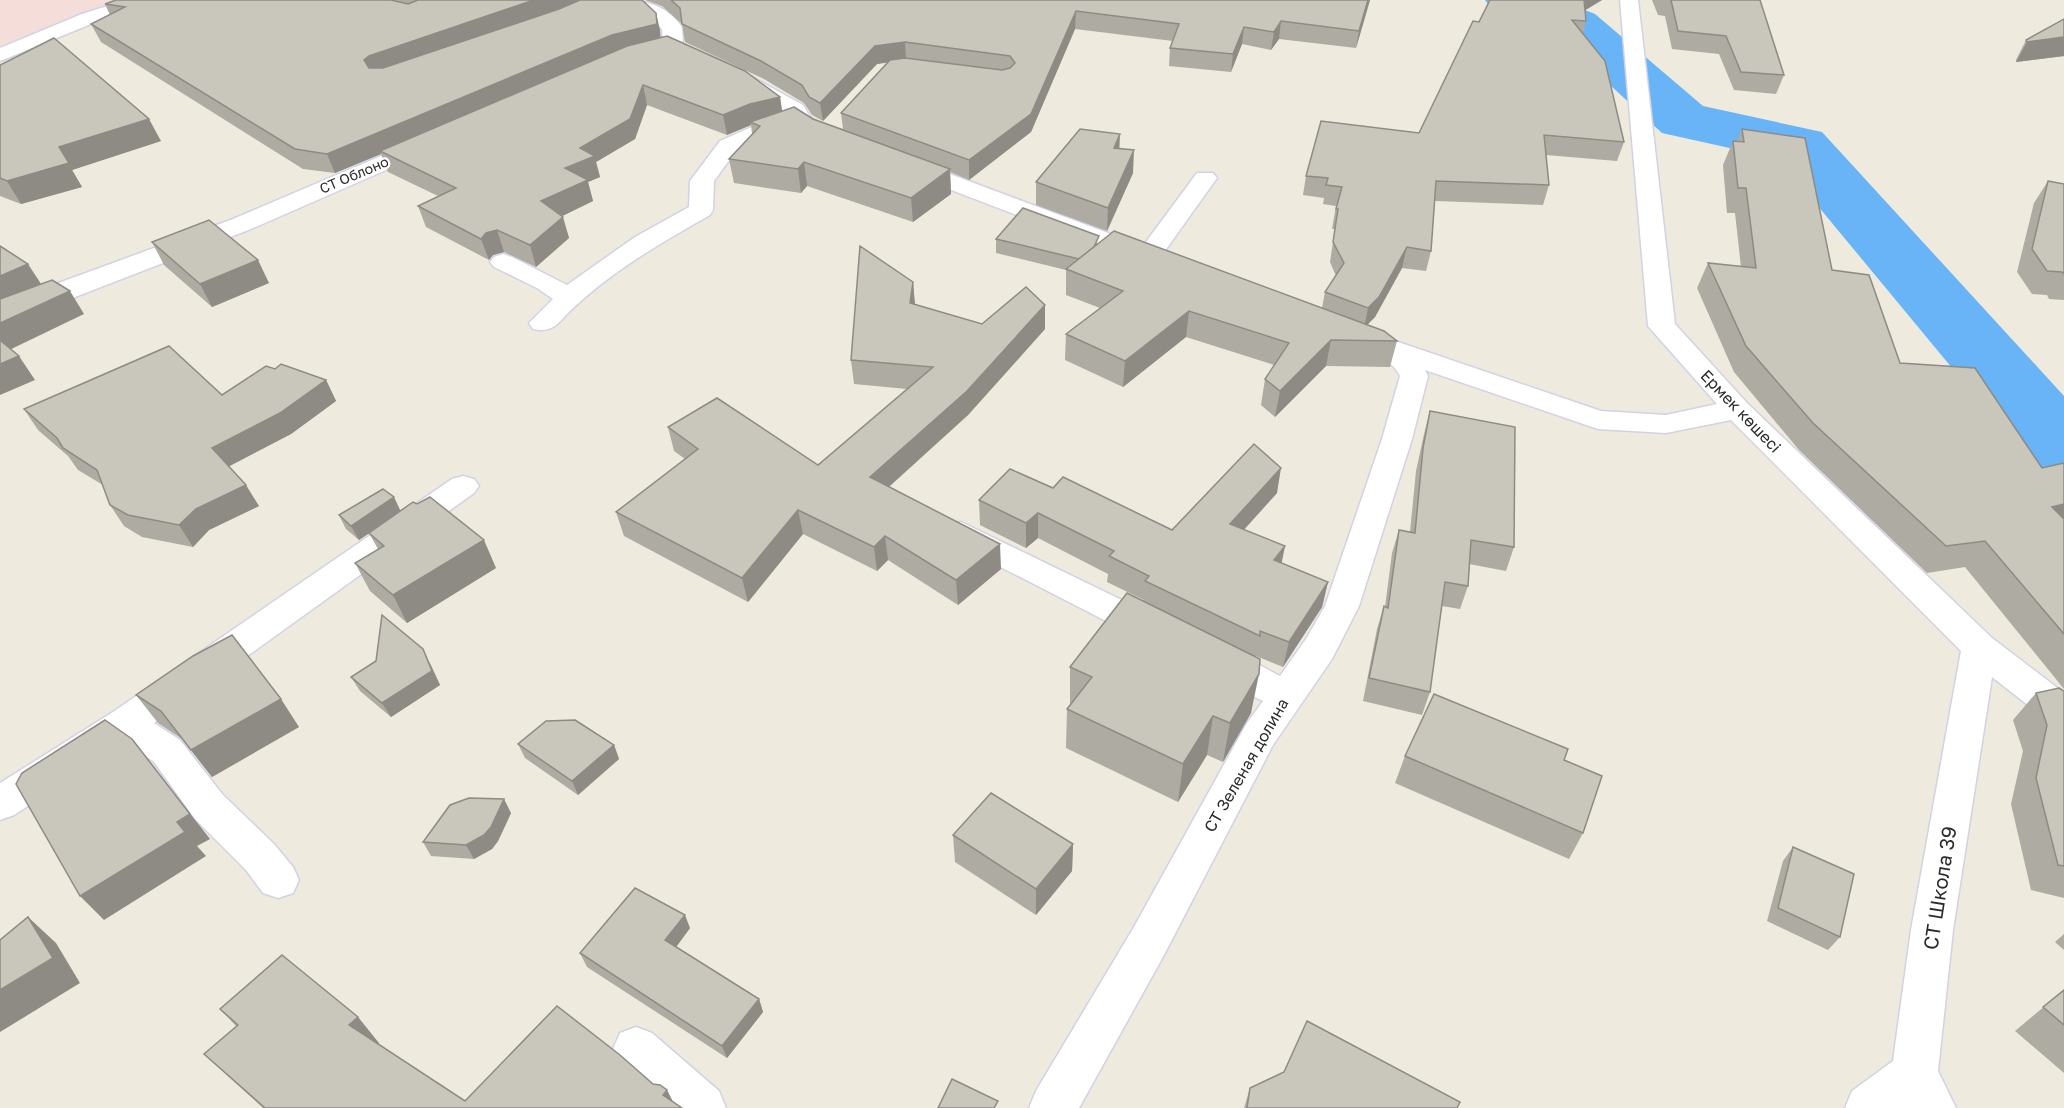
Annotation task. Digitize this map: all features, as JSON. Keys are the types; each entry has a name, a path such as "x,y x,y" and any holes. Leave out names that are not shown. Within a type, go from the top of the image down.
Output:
{"street":[{"path":"0,55 89,18 145,0"},
{"path":"611,0 609,1 633,2 651,9 672,27 684,51 646,51 614,64"},
{"name":"Ермек көшесі","path":"1629,0 1662,326 1737,409 1979,647 2064,713"},
{"path":"725,70 756,85 795,110 801,122"},
{"path":"543,323 568,297 644,242 701,210 702,181 728,146 762,131 801,122 837,133"},
{"name":"СТ Облоно","path":"0,318 62,291 242,224 446,136"},
{"path":"890,158 1159,261 1167,228 1191,201 1205,178"},
{"path":"503,262 546,282 568,297"},
{"name":"СТ Зеленая долина","path":"1326,325 1387,349 1598,420 1665,424 1737,409"},
{"name":"СТ Зеленая долина","path":"1053,1108 1149,941 1260,734 1318,649 1342,606 1397,439 1414,376 1408,364 1387,349"},
{"path":"0,803 126,723 463,486"},
{"path":"933,518 1287,696"},
{"name":"СТ Школа 39","path":"1869,1108 1924,1090 1932,930 1979,647"},
{"path":"126,723 167,751 209,807 260,857 278,880"},
{"path":"636,1049 702,1108"}],"shaded area":[{"path":"0,0 145,0 0,55"}],"building":[{"path":"116,0 391,0 408,4 418,0 534,0 369,56 364,60 369,68 383,68 580,0 642,0 656,13 657,24 612,35 327,154 295,149 91,24 125,7 105,4"},
{"path":"671,0 1368,0 1359,31 1281,21 1274,32 1244,27 1233,54 1170,48 1179,24 1076,11 1031,114 969,160 841,113 890,60 905,58 1002,70 1010,68 1015,63 1010,56 905,42 875,46 820,103 809,97 802,85 761,61 682,24 680,8"},
{"path":"1490,0 1584,0 1586,21 1572,20 1605,61 1624,142 1544,135 1549,185 1436,181 1431,251 1407,247 1379,297 1368,308 1325,292 1344,263 1333,242 1338,209 1336,209 1342,187 1326,185 1328,178 1306,176 1321,121 1419,133 1473,21 1479,22"},
{"path":"1671,0 1760,0 1784,75 1741,72 1726,36 1678,31"},
{"path":"2064,19 2064,37 2027,42 2026,40"},
{"path":"667,36 745,71 780,97 750,104 723,115 643,85 630,119 580,148 595,156 565,168 588,180 541,201 563,217 530,245 497,230 486,233 481,239 418,206 456,188 380,151 627,46"},
{"path":"54,38 149,119 59,147 69,163 7,181 0,178 0,65"},
{"path":"794,107 813,119 950,169 911,198 804,162 798,169 729,159 760,126 750,122"},
{"path":"1080,129 1120,134 1114,148 1134,150 1108,208 1036,182"},
{"path":"1742,129 1805,138 1832,270 1869,275 1900,363 1975,368 2042,468 2064,463 2064,504 2052,507 2064,519 2064,634 1985,541 1946,546 1813,423 1746,346 1708,263 1756,268 1746,188 1738,188 1733,141 1744,142"},
{"path":"2048,181 2064,184 2064,274 2047,271 2032,249"},
{"path":"1023,208 1099,236 1094,247 1079,259 996,239"},
{"path":"209,220 258,260 200,284 152,242"},
{"path":"1114,231 1384,331 1397,341 1331,340 1280,391 1265,379 1289,343 1189,311 1125,361 1066,334 1123,291 1066,269"},
{"path":"0,246 28,264 0,276"},
{"path":"860,246 913,282 910,303 982,324 1026,287 1045,305 967,391 870,477 1000,544 956,580 885,536 874,547 798,510 742,578 616,512 698,449 668,427 717,398 818,465 933,367 851,360"},
{"path":"52,280 70,291 0,323 0,299"},
{"path":"0,340 19,356 0,364"},
{"path":"169,346 222,395 266,366 275,369 281,364 326,380 280,413 212,448 246,485 196,509 179,525 128,515 110,505 97,470 63,448 57,438 24,409"},
{"path":"1430,411 1515,427 1514,547 1471,540 1468,586 1445,582 1430,692 1369,678 1384,606 1388,608 1399,530 1415,533 1423,448"},
{"path":"1254,444 1281,468 1230,524 1285,546 1274,560 1328,582 1289,642 1260,631 1260,636 1145,581 1149,576 1109,556 1114,551 1038,513 1026,523 979,500 1010,469 1053,488 1063,477 1172,530"},
{"path":"383,489 394,497 351,526 339,515"},
{"path":"430,497 484,540 393,595 355,563 384,546 369,533 413,502 417,504"},
{"path":"1127,593 1260,659 1259,674 1230,723 1213,716 1183,764 1067,709 1092,677 1070,667"},
{"path":"382,615 423,649 432,671 382,703 351,677 376,661"},
{"path":"232,635 281,699 191,750 161,711 136,695 193,656"},
{"path":"2059,688 2064,691 2064,866 2058,865 2036,778 2047,725 2036,693"},
{"path":"1434,694 1568,749 1564,760 1602,776 1583,833 1405,756"},
{"path":"105,720 132,739 190,814 177,822 185,832 80,896 16,784 22,773"},
{"path":"575,720 614,745 572,781 518,744 546,721"},
{"path":"991,793 1073,844 1036,889 953,835"},
{"path":"469,798 504,799 491,827 484,835 466,845 423,842 450,805"},
{"path":"1793,847 1854,874 1840,937 1778,908"},
{"path":"635,888 685,915 665,940 759,999 722,1046 580,953"},
{"path":"28,917 53,958 0,990 0,940"},
{"path":"282,955 358,1017 349,1025 465,1101 557,1006 653,1084 660,1085 667,1090 663,1095 682,1108 265,1108 204,1054 238,1025 220,1009"},
{"path":"2064,990 2064,1025 2043,1007"},
{"path":"1307,1021 1460,1102 1457,1108 1247,1108 1250,1088 1284,1072"},
{"path":"952,1079 998,1101 994,1108 938,1108"}],"waterway":[{"path":"1511,0 1576,25 1683,120 1800,145 2064,448"}]}
